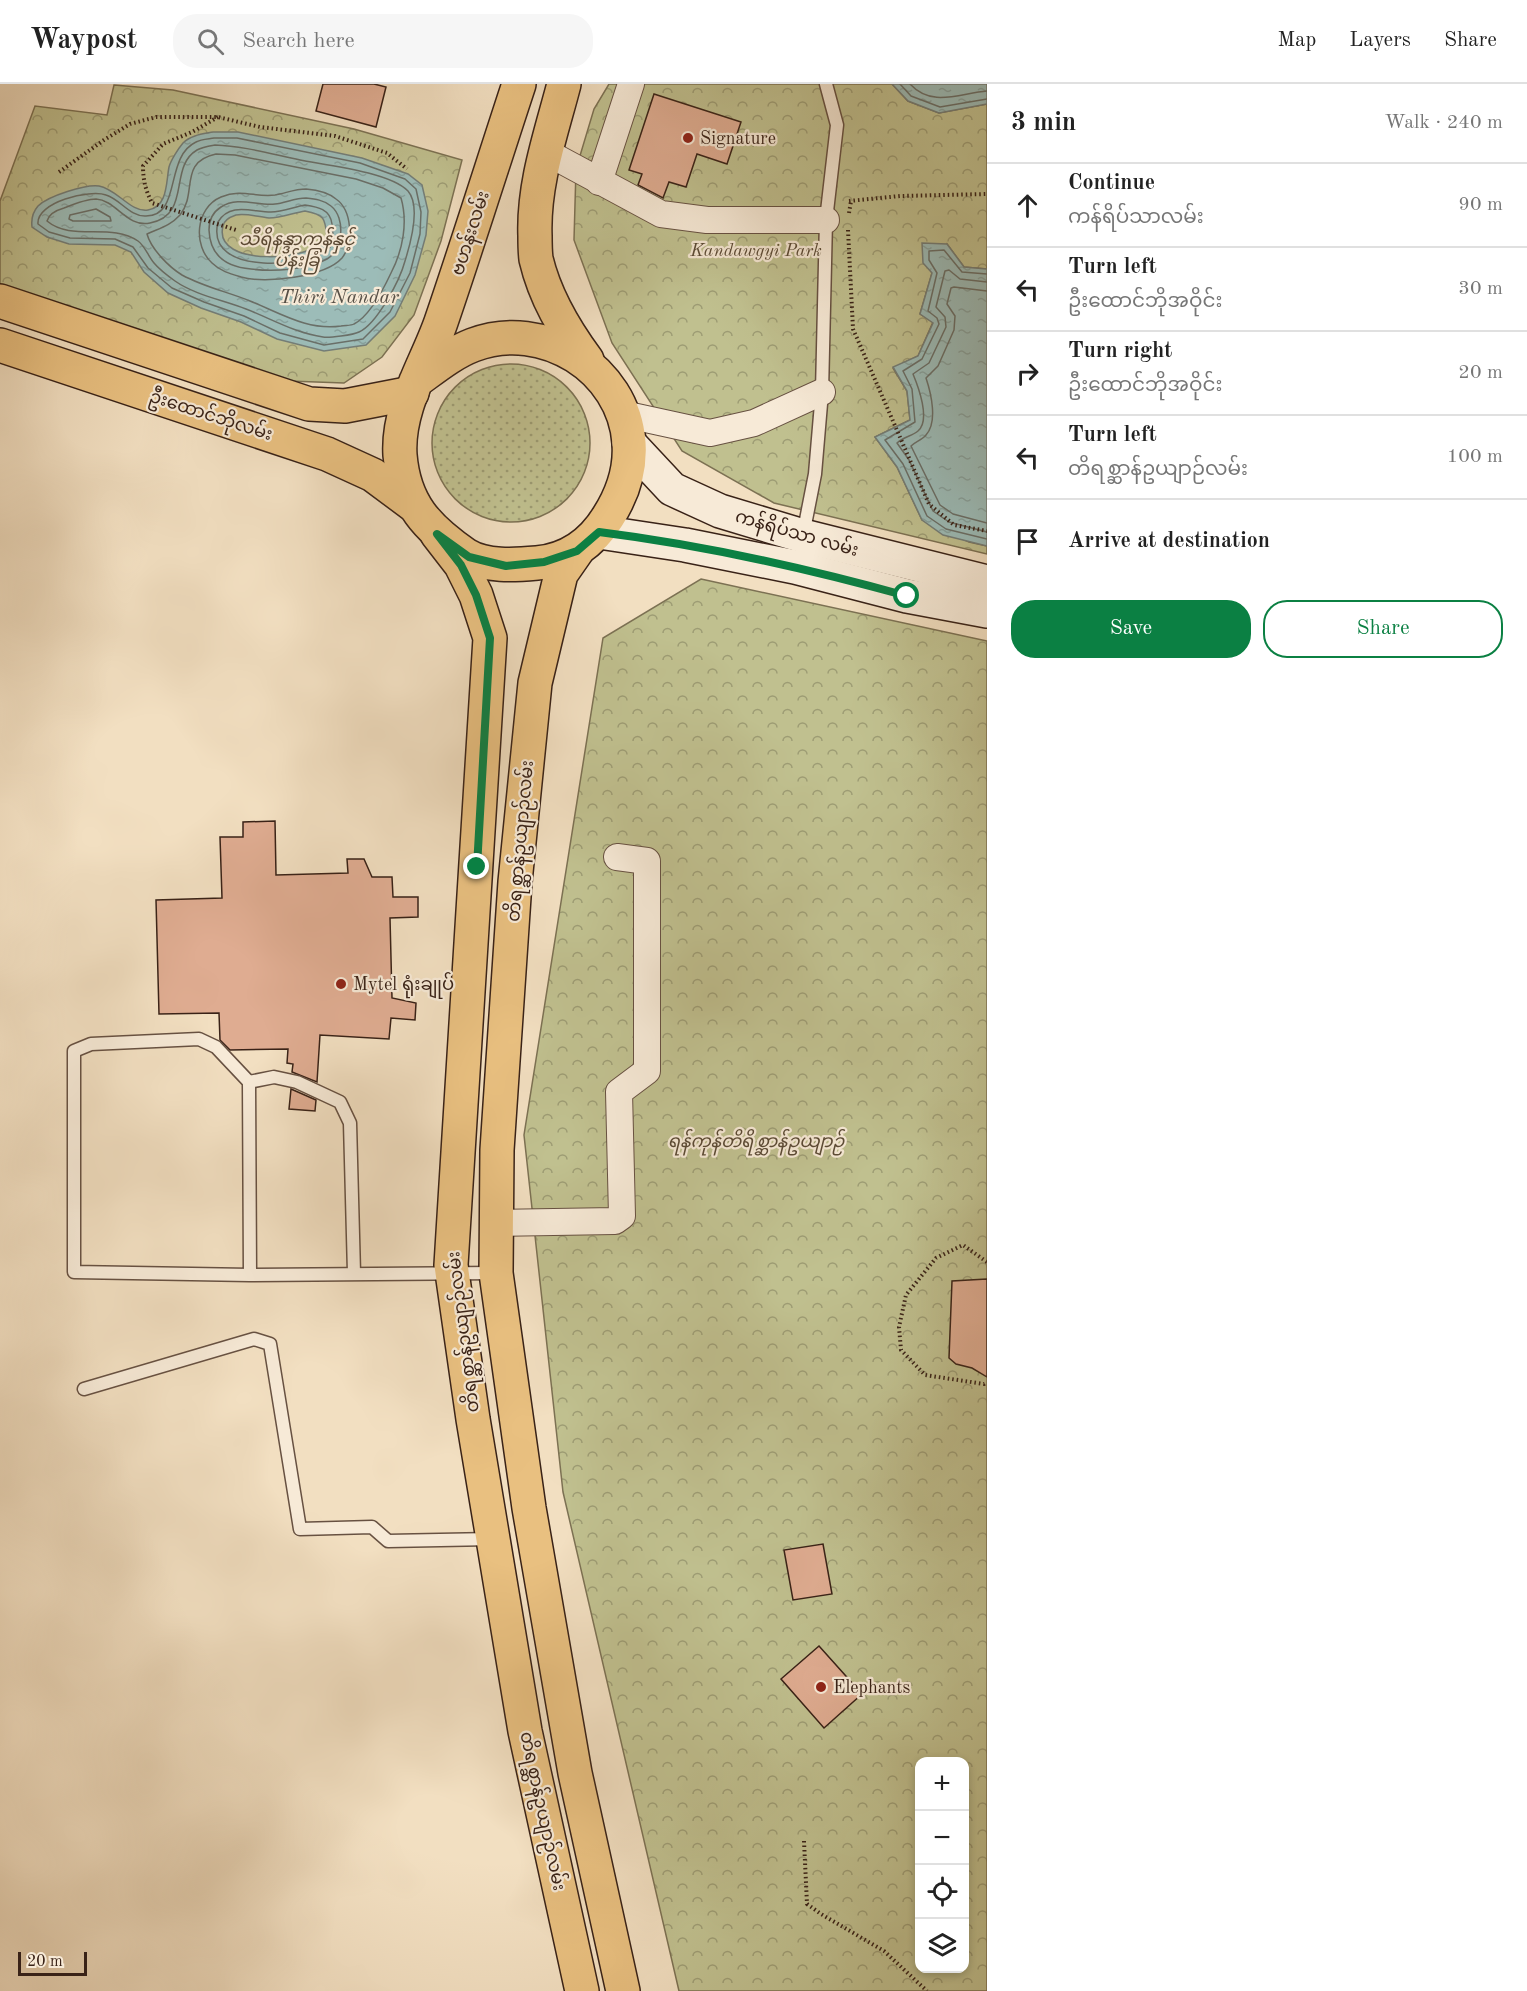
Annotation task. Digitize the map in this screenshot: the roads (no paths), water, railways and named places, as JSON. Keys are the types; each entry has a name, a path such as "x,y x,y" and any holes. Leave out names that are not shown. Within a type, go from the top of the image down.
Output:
{"main road":[{"name":"ဗဟန်းလမ်း","path":"412,504 402,475 400,444 405,412 440,325 519,84"},
{"path":"564,84 538,178 534,213 536,257 550,300 569,336 611,388 626,429"},
{"path":"0,302 309,404 345,406 414,387 445,360 473,345 505,338 537,340 568,350 591,366"},
{"name":"ဦးထောင်ဘိုလမ်း","path":"0,345 327,454 374,475 412,504"},
{"name":"တိရစ္ဆာန်ဥယျာဉ်လမ်း","path":"623,1991 575,1773 529,1508 496,1273 496,1223 497,1150 515,882 535,683 561,574 620,498 629,467 626,429"},
{"name":"ကန်ရိပ်သာ လမ်း","path":"626,429 672,489 799,551 987,582"},
{"path":"412,504 437,534 469,557 506,566 544,562 588,542 674,543 799,551 907,596 987,611"},
{"name":"တိရစ္ဆာန်ဥယျာဉ်လမ်း","path":"437,534 461,565 471,585 490,638 451,1265 473,1419 525,1731 582,1991"}],"street":[{"path":"599,182 631,84"},
{"path":"546,152 661,214 707,220 837,216"},
{"path":"626,429 710,433 754,423 822,392"},
{"path":"496,1223 615,1221 622,1216 619,1092 647,1071 647,861 617,857"}],"lane":[{"path":"799,551 815,474 837,216 837,125 826,84"},
{"path":"250,1275 249,1082 216,1047 199,1039 91,1044 74,1051 74,1272 250,1275 496,1273"},
{"path":"249,1082 274,1077 297,1082 340,1102 350,1123 354,1273"},
{"path":"84,1389 254,1339 270,1344 300,1529 372,1527 388,1540 493,1539"}],"water":[{"path":"892,84 987,84 987,104 939,113 908,101"},
{"name":"Thiri Nandar","path":"213,132 238,132 362,158 408,174 422,185 428,211 426,235 415,275 395,316 366,345 324,351 277,339 168,293 144,272 131,252 115,245 69,244 47,237 32,227 33,214 43,202 85,187 106,188 130,205 142,210 155,208 163,199 169,167 179,148 190,138","holes":["305,211 323,218 327,237 319,245 305,251 268,257 249,255 233,249 224,240 223,226 228,219 236,215 269,218"]},
{"path":"922,243 947,244 964,267 987,269 987,546 943,535 922,520 897,467 875,437 910,420 907,391 893,367 918,356 933,323 920,314 932,273 923,263"}],"place":[{"name":"Signature","path":"688,138"},
{"name":"Mytel ရုံးချုပ်","path":"341,984"},
{"name":"Elephants","path":"821,1687"}],"park label":[{"name":"သီရိနန္ဒာကန်နှင့် ပန်းခြံ","path":"297,249"},
{"name":"Kandawgyi Park","path":"756,250"},
{"name":"ရန်ကုန်တိရိစ္ဆာန်ဥယျာဉ်","path":"756,1141"}]}
